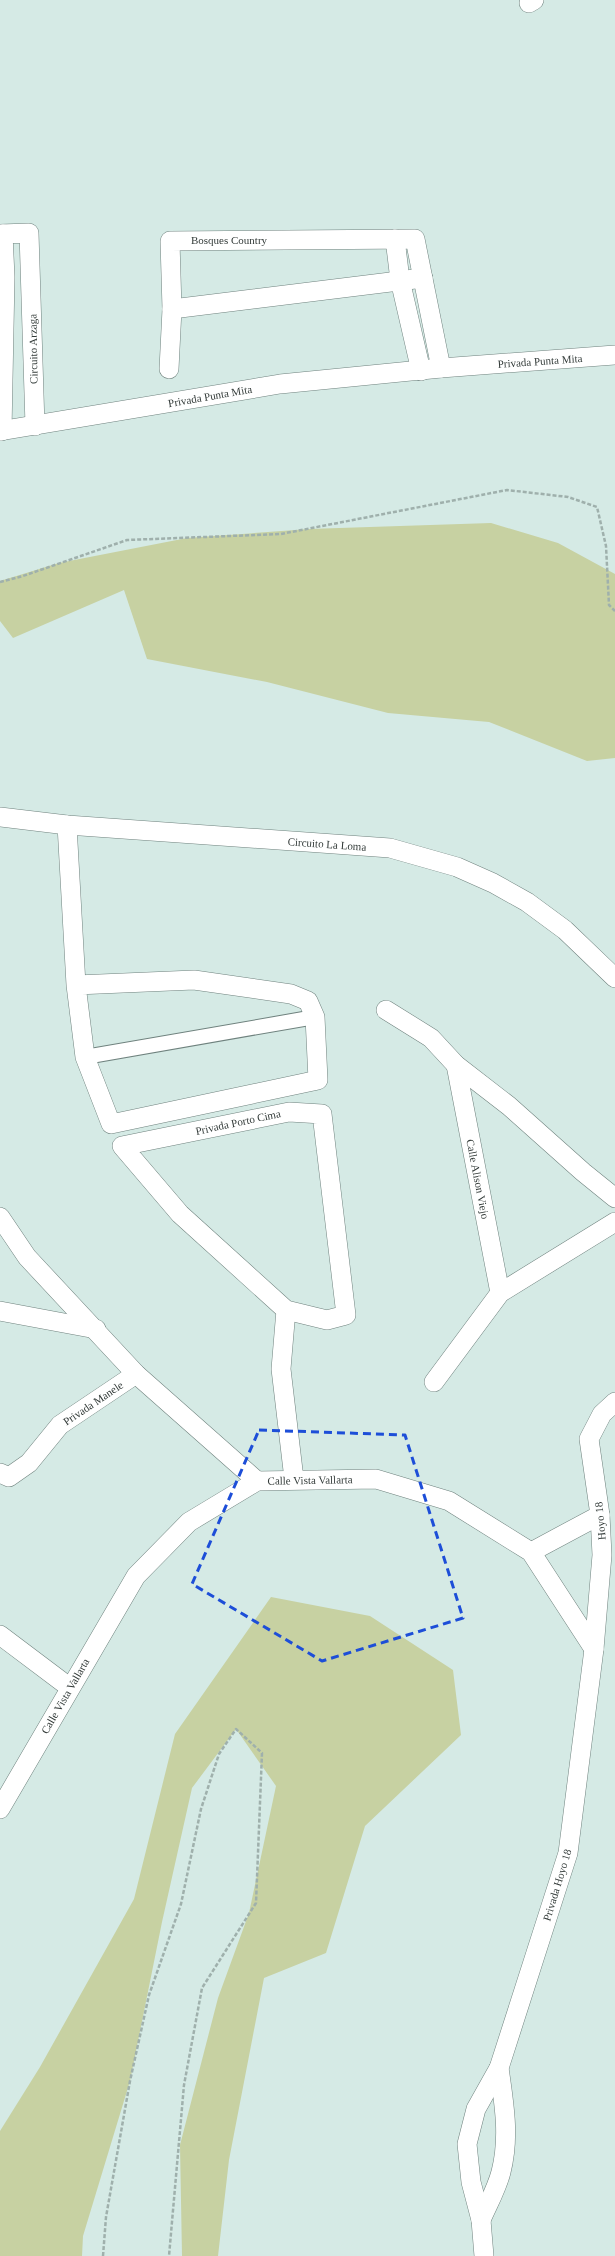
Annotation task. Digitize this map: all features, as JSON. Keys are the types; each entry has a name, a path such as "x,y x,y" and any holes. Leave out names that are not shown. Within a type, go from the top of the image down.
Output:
{"street":[{"name":"Circuito Arzaga","path":"1,431 2,234 29,233 34,426"},
{"path":"395,239 400,280 421,371"},
{"name":"Bosques Country","path":"169,369 172,309 170,240 415,239 423,278"},
{"path":"2,277 31,272"},
{"path":"172,309 423,278 441,368"},
{"name":"Privada Punta Mita","path":"1,431 280,384 441,368 615,355"},
{"name":"Circuito La Loma","path":"0,817 67,825 390,848 457,867 493,883 527,902 565,930 615,978"},
{"path":"67,825 76,985 85,1057 110,1124 318,1080 315,1017 308,1001 291,994 194,980 76,985"},
{"path":"386,1010 431,1038 456,1065 509,1106 583,1172 615,1198"},
{"path":"85,1057 315,1017"},
{"name":"Calle Alison Viejo","path":"456,1065 500,1293"},
{"name":"Privada Porto Cima","path":"289,1112 322,1114 346,1315 327,1320 286,1310 180,1214 122,1146 289,1112"},
{"name":"Privada Manele","path":"0,1217 6,1232 27,1257 96,1329 136,1374 257,1481"},
{"path":"434,1382 500,1293 615,1222"},
{"path":"286,1310 281,1369 294,1479"},
{"path":"0,1311 96,1329"},
{"name":"Privada Manele","path":"0,1472 9,1476 29,1463 60,1425 136,1374"},
{"name":"Hoyo 18","path":"594,1649 602,1555 600,1515 589,1439 602,1414 615,1402"},
{"name":"Calle Vista Vallarta","path":"0,1809 69,1688 136,1576 189,1522 257,1481 294,1479 376,1479 449,1501 531,1552 594,1649"},
{"path":"531,1552 600,1515"},
{"path":"0,1635 69,1688"},
{"name":"Privada Hoyo 18","path":"484,2256 482,2220 471,2182 467,2144 476,2109 499,2068 568,1853 594,1649"},
{"name":"Privada Hoyo 18","path":"482,2220 501,2172 506,2143 506,2115 499,2068"}],"path":[{"path":"0,582 22,576 127,540 281,534 507,490 568,497 597,507 606,546 609,605 615,611"},
{"path":"103,2256 106,2217 130,2081 149,1995 181,1904 204,1803 219,1754 236,1729 262,1754 256,1904 202,1988 184,2085 174,2217 169,2256"}],"highlighted area":[{"path":"259,1430 405,1435 463,1618 322,1661 192,1584"}],"green space":[{"path":"491,523 558,543 615,574 615,758 587,761 489,722 388,713 267,682 147,659 124,590 13,638 0,621 0,581 59,563 187,538 309,529"},
{"path":"271,1597 370,1616 453,1670 461,1735 365,1826 326,1953 264,1978 229,2160 218,2256 182,2256 180,2145 218,1998 249,1913 276,1786 236,1729 192,1788 162,1922 130,2081 83,2236 82,2256 0,2256 0,2131 40,2067 134,1899 175,1734"}]}
